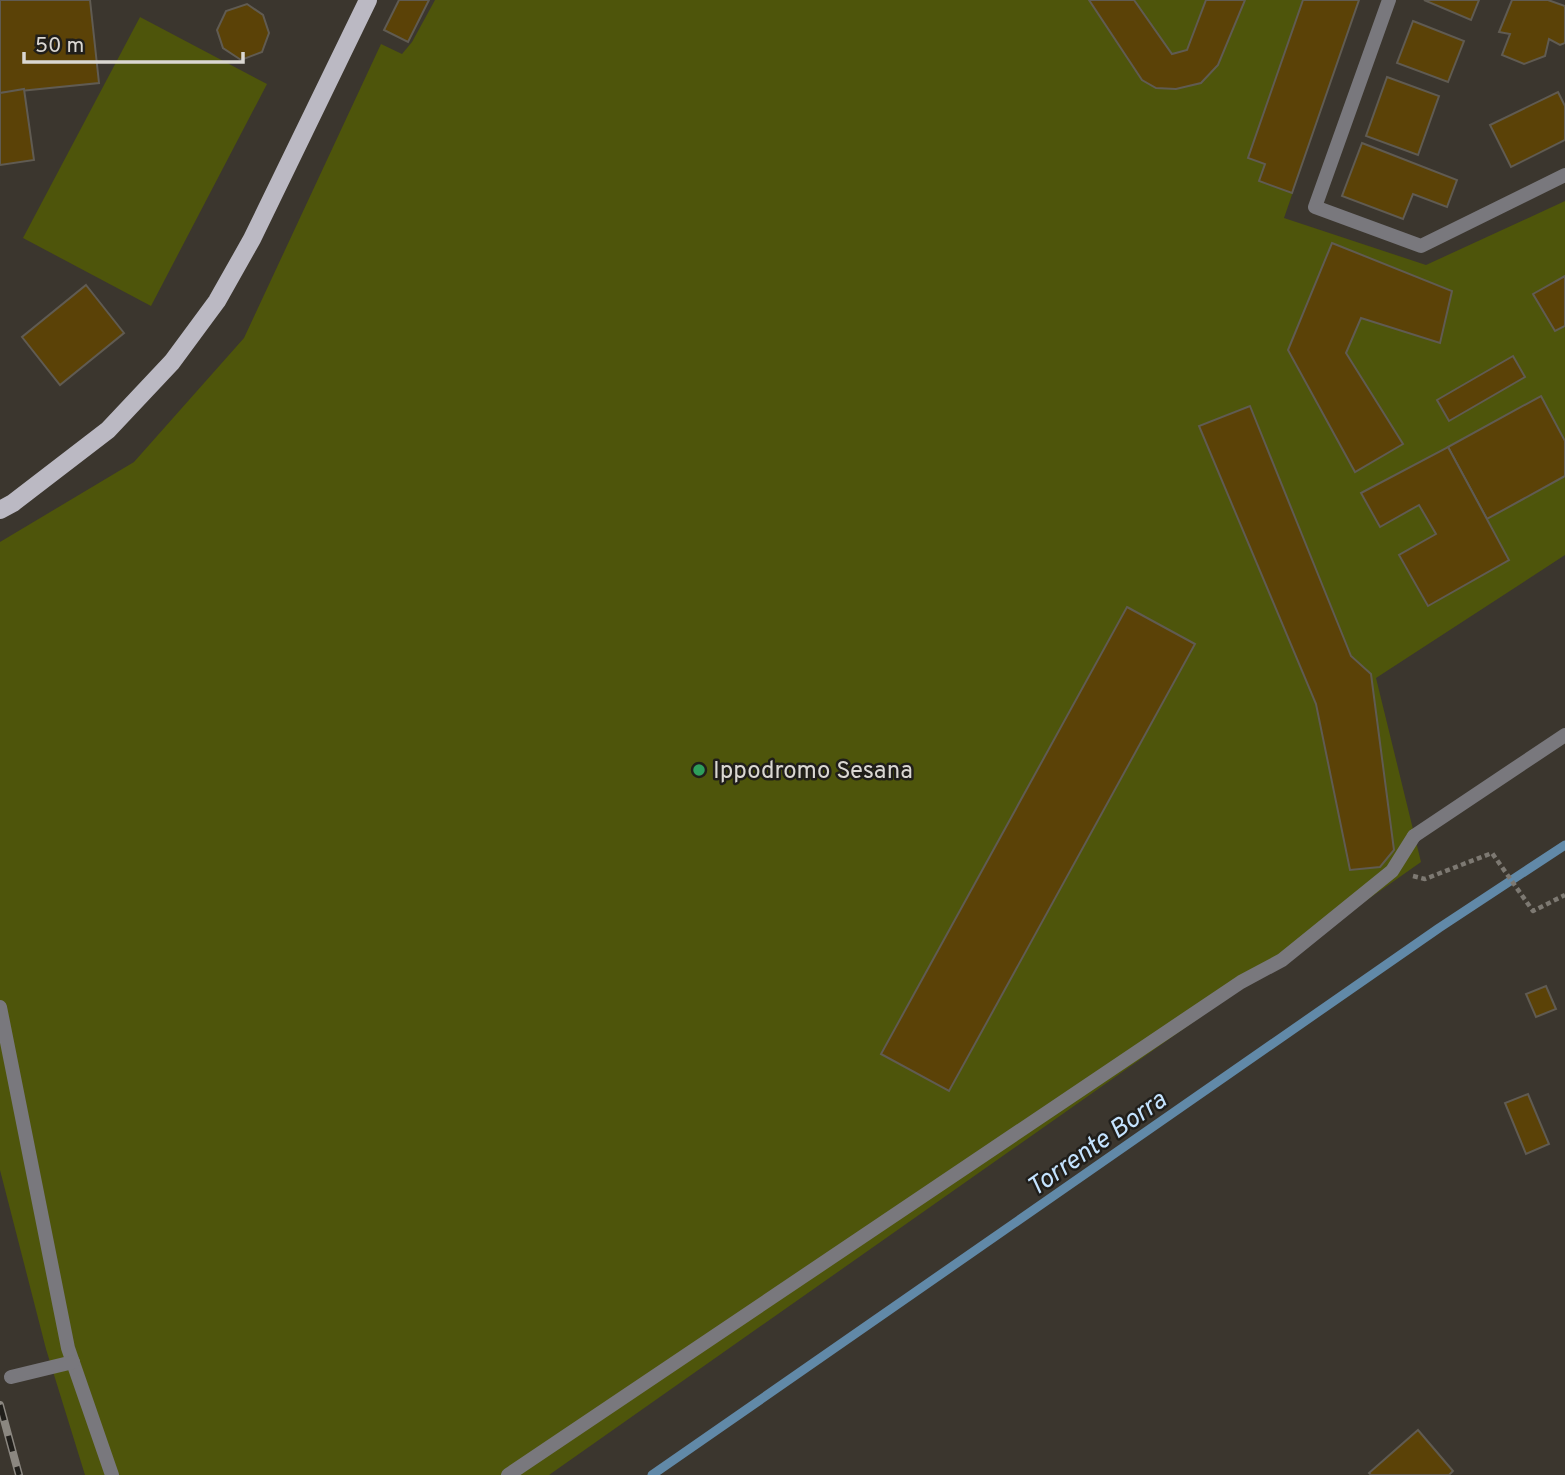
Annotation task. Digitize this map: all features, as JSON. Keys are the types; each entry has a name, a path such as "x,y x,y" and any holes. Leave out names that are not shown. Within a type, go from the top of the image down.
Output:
{"main road":[{"path":"0,510 13,503 108,430 172,362 217,301 252,239 368,0"}],"street":[{"path":"1389,0 1315,207 1421,246 1565,175"},
{"path":"508,1475 1241,982 1282,960 1392,871 1414,836 1565,735"},
{"path":"0,1007 73,1362 111,1475"},
{"path":"11,1377 73,1362"}],"path":[{"path":"1392,871 1425,879 1492,853 1533,911 1565,895"}],"green space":[{"name":"Ippodromo Sesana","path":"435,0 1359,0 1284,218 1426,265 1565,201 1565,555 1376,678 1421,862 549,1475 85,1475 46,1349 0,1170 0,542 134,462 244,338 381,44 402,54 412,42"},
{"path":"140,17 267,84 151,306 23,238"}],"building":[{"path":"0,0 90,0 99,83 0,93"},
{"path":"399,0 429,0 408,42 384,30"},
{"path":"1089,0 1134,0 1172,54 1187,50 1206,0 1245,0 1218,65 1201,83 1176,89 1156,88 1142,80"},
{"path":"1303,0 1359,0 1292,193 1259,181 1265,164 1248,158"},
{"path":"1424,0 1479,0 1471,20"},
{"path":"1512,0 1548,0 1565,6 1565,43 1560,45 1549,39 1545,56 1524,64 1502,55 1510,34 1499,32"},
{"path":"247,4 263,15 269,33 262,52 241,60 223,48 217,30 226,11"},
{"path":"1413,21 1464,41 1448,82 1397,63"},
{"path":"1387,77 1439,96 1418,155 1366,136"},
{"path":"24,89 34,160 0,165 0,93"},
{"path":"1558,92 1565,106 1565,140 1511,167 1490,125"},
{"path":"1362,143 1457,180 1447,207 1413,194 1403,219 1342,196"},
{"path":"1332,243 1452,291 1440,343 1361,318 1346,353 1403,444 1355,472 1288,350"},
{"path":"1565,276 1565,326 1555,331 1533,294"},
{"path":"86,285 124,333 60,385 22,337"},
{"path":"1513,356 1525,377 1449,421 1437,400"},
{"path":"1541,396 1565,441 1565,476 1487,519 1448,447"},
{"path":"1250,406 1351,656 1371,674 1394,850 1380,867 1350,870 1316,704 1199,426"},
{"path":"1448,447 1509,560 1428,606 1399,555 1436,534 1419,505 1380,527 1361,493"},
{"path":"1127,607 1195,644 949,1091 881,1054"},
{"path":"1546,986 1556,1009 1536,1017 1526,994"},
{"path":"1528,1094 1549,1144 1526,1154 1505,1103"},
{"path":"1418,1430 1453,1471 1449,1475 1369,1473"}],"waterway":[{"name":"Torrente Borra","path":"652,1475 1439,928 1565,845"}],"railway":[{"path":"0,1405 19,1475"}],"place":[{"name":"Ippodromo Sesana","path":"699,770"}]}
